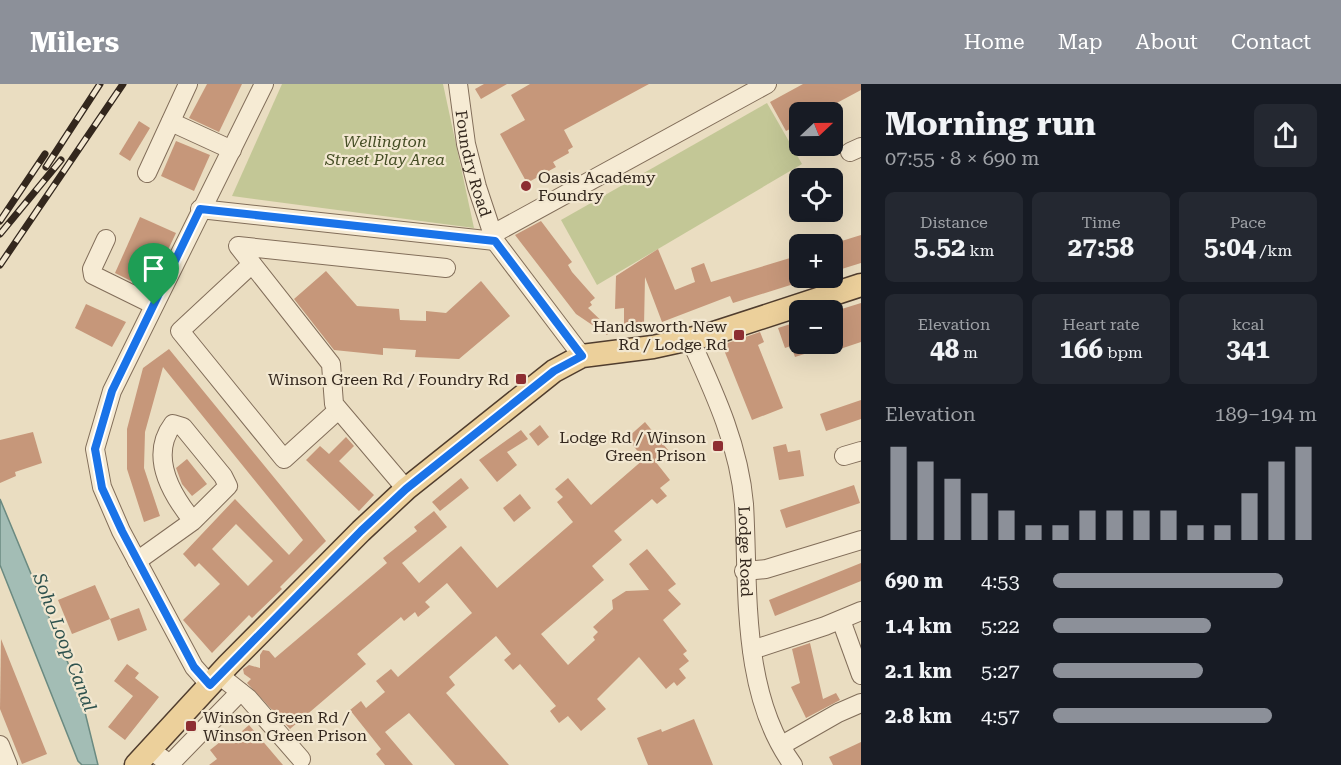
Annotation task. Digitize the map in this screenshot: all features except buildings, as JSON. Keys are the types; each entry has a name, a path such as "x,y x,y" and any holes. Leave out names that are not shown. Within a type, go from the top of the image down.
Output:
{"main road":[{"path":"142,757 361,531 406,489 554,371 582,356 653,347 690,339 755,321 861,285"}],"street":[{"path":"147,173 188,84"},
{"path":"264,84 200,209 112,391 95,449 102,488 137,561 194,667 240,692 279,731 301,759"},
{"name":"Foundry Road","path":"458,84 466,144 494,238 582,356"},
{"path":"200,209 494,238 767,84"},
{"path":"171,122 232,150"},
{"path":"106,239 92,269 93,275 154,305"},
{"path":"406,489 334,405 332,364 238,246 447,268"},
{"path":"252,264 180,331 284,459 338,410"},
{"name":"Lodge Road","path":"690,339 732,440 744,503 744,571 752,650 760,690 782,746 793,765"},
{"path":"137,561 193,521 228,486 223,476 183,427 173,424 164,437 163,464 176,500 193,521"},
{"path":"744,571 766,569 861,540"},
{"path":"752,650 861,611"},
{"path":"841,620 861,675"},
{"path":"142,757 170,764 240,692"},
{"path":"782,746 838,713 861,704"},
{"path":"0,746 8,765"}],"green space":[{"name":"Wellington Street Play Area","path":"282,84 443,84 474,228 232,196"},
{"path":"767,103 789,141 789,156 797,156 802,164 795,168 789,168 789,172 597,285 561,220"}],"water":[{"path":"0,499 80,692 98,765 82,765 78,761 0,565"}],"railway":[{"path":"46,167 100,84"},
{"path":"0,265 123,84"},
{"path":"0,221 45,154"},
{"path":"0,234 61,160"}],"place":[{"name":"Oasis Academy Foundry","path":"526,186"},
{"name":"Handsworth New Rd / Lodge Rd","path":"739,335"},
{"name":"Winson Green Rd / Foundry Rd","path":"521,379"},
{"name":"Lodge Rd / Winson Green Prison","path":"718,446"},
{"name":"Winson Green Rd / Winson Green Prison","path":"191,726"}],"route":[{"path":"200,209 495,241 582,356 554,371 406,489 361,531 210,685 194,667 122,531 102,488 95,449 112,391 154,305 200,209"}],"water label":[{"name":"Soho Loop Canal","path":"65,642"}]}
